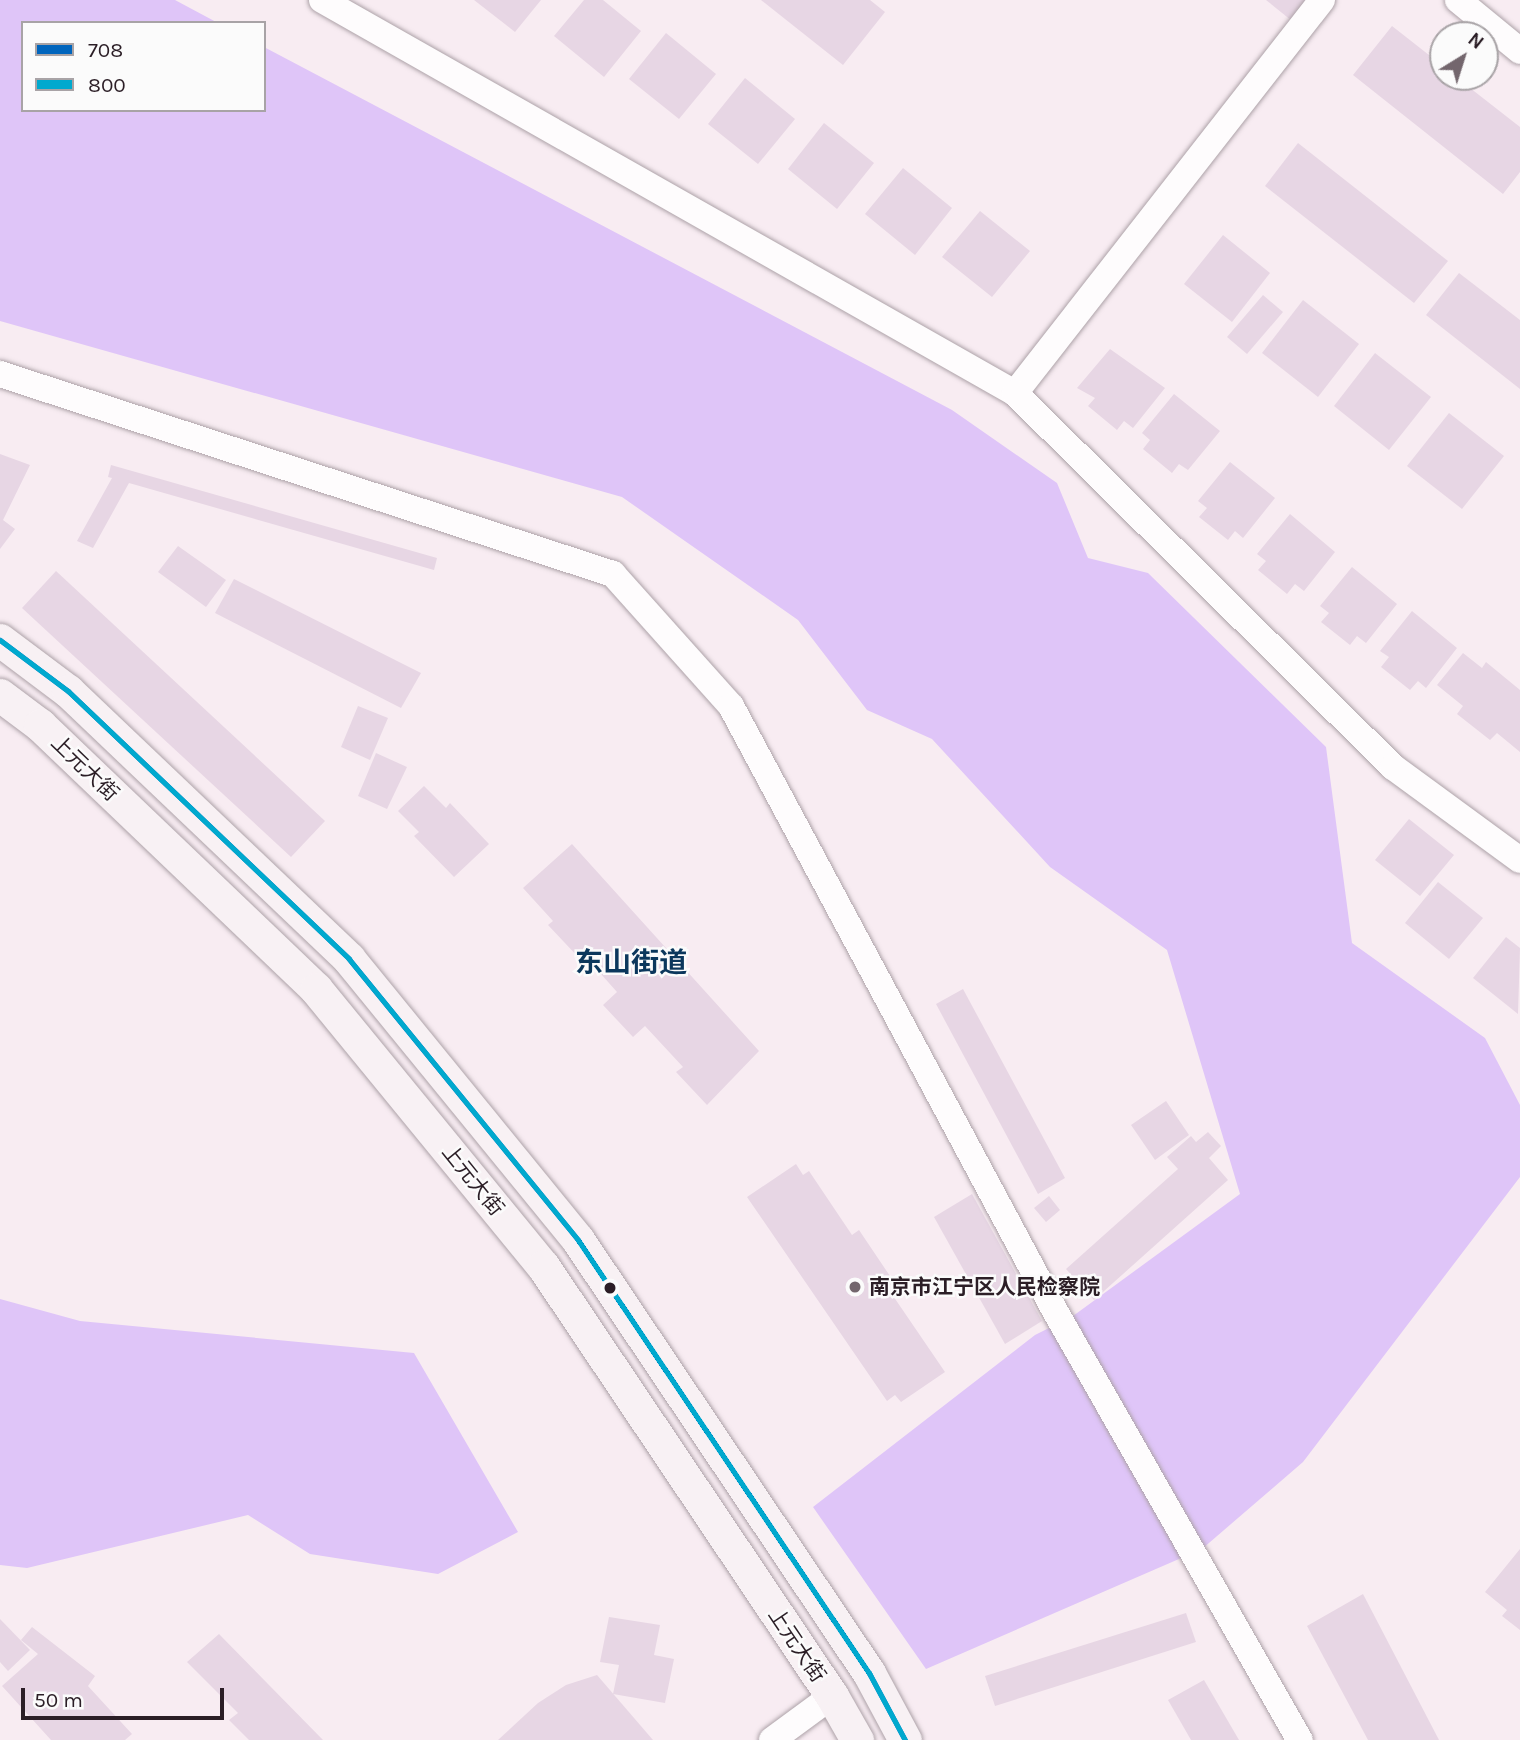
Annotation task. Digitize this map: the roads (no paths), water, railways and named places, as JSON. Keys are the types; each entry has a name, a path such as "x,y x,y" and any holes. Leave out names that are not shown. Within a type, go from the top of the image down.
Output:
{"main road":[{"name":"上元大街","path":"0,640 68,691 349,959 578,1240 869,1674 905,1740"},
{"name":"上元大街","path":"0,695 40,725 316,989 543,1266 832,1696 857,1740"}],"street":[{"path":"322,0 1015,393 1393,767 1520,860"},
{"path":"1015,393 1322,0"},
{"path":"1458,0 1520,51"},
{"path":"0,374 613,574 731,706 1055,1311 1300,1740"},
{"path":"772,1740 832,1696"}],"place":[{"name":"南京市江宁区人民检察院","path":"855,1287"}],"district":[{"name":"东山街道","path":"631,963"}]}
